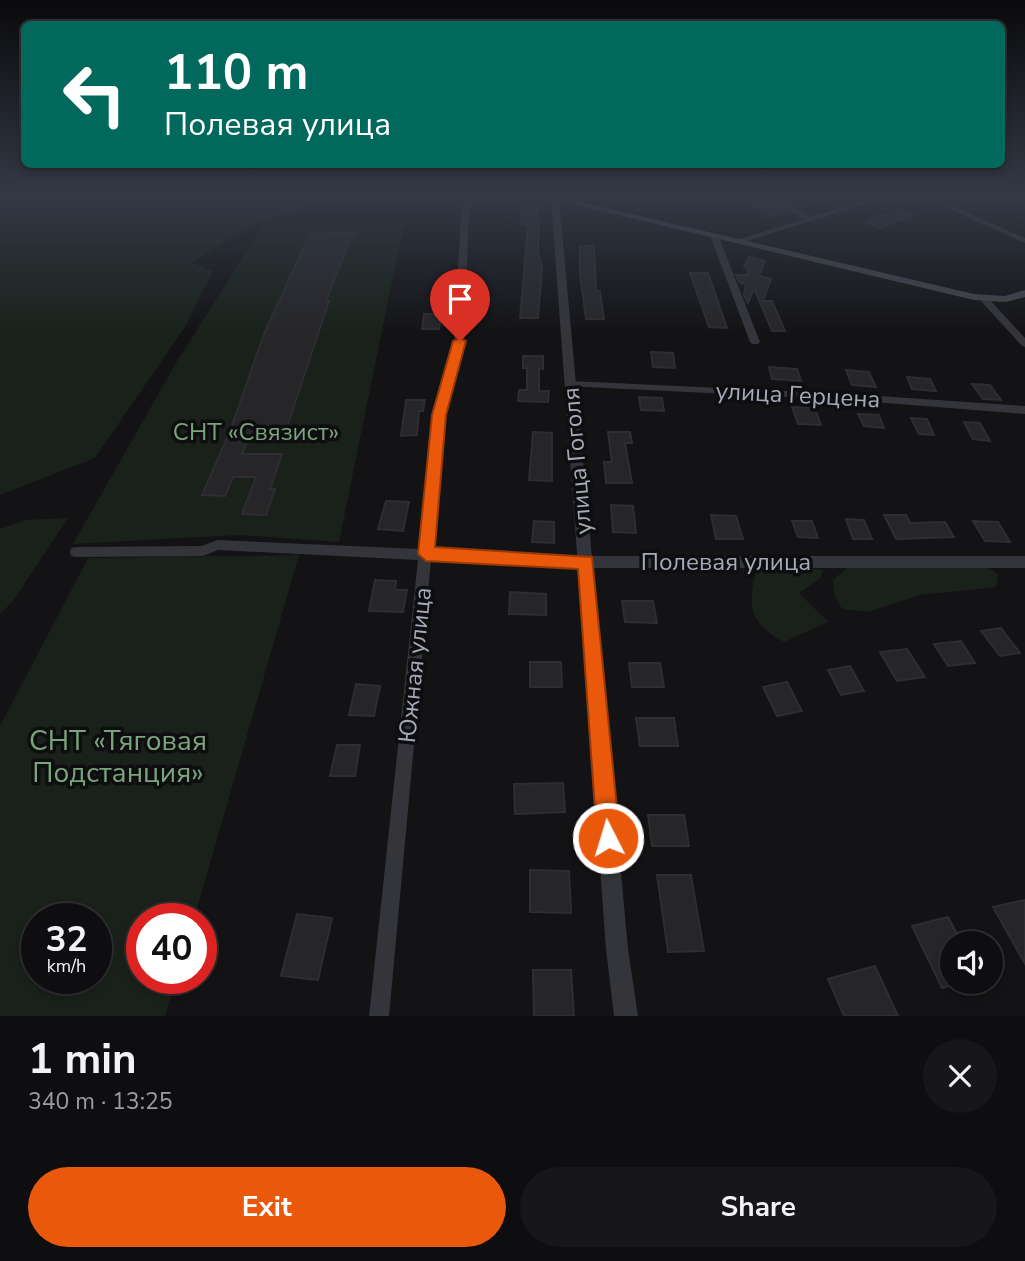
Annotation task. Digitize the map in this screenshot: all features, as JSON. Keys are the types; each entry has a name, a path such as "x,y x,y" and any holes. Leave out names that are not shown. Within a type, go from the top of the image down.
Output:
{"main road":[{"path":"738,241 985,299 1006,299 1025,293"}],"street":[{"name":"Южная улица","path":"379,1016 439,415 460,341 464,240"},
{"name":"улица Гоголя","path":"555,240 586,562 617,949 626,1016"},
{"path":"715,240 755,342"},
{"path":"985,299 1025,344"},
{"name":"улица Герцена","path":"570,384 849,397 1025,411"},
{"name":"Полевая улица","path":"76,552 203,551 217,545 586,562 1025,562"}],"green space":[{"path":"0,240 228,240 191,263 213,271 185,327 95,458 0,495"},
{"name":"СНТ «Связист»","path":"254,240 400,240 339,542 238,535 73,544 177,361"},
{"path":"68,518 13,601 0,614 0,529 25,520"},
{"name":"СНТ «Тяговая Подстанция»","path":"299,555 199,903 126,903 126,994 171,994 165,1016 0,1016 0,726 88,558"},
{"path":"780,566 823,570 820,579 799,593 828,622 784,642 758,621 752,604 757,570"},
{"path":"848,567 986,567 998,574 996,587 920,595 868,612 842,609 834,594 833,580"}],"building":[{"path":"307,240 350,240 326,301 329,301 285,433 251,433 242,454 282,454 270,489 275,489 266,515 242,514 256,477 233,477 225,496 202,495 230,431 264,334"},
{"path":"527,240 538,240 542,268 538,318 520,318"},
{"path":"580,246 594,246 596,291 600,291 604,319 586,319 580,274"},
{"path":"749,257 765,261 759,276 771,279 763,301 772,301 785,331 772,331 754,288 748,303 744,295 746,284 740,283 736,275 747,275 748,268 744,267"},
{"path":"690,273 708,273 727,328 709,327"},
{"path":"424,314 442,314 439,329 422,329"},
{"path":"651,352 673,353 675,368 653,367"},
{"path":"523,356 543,356 543,369 539,368 539,391 549,391 548,402 518,401 519,390 527,390 527,368 523,368"},
{"path":"769,367 797,369 801,381 772,379"},
{"path":"846,370 869,372 876,387 852,385"},
{"path":"907,377 930,379 936,391 912,389"},
{"path":"972,384 990,385 1001,400 983,399"},
{"path":"639,397 662,398 664,411 641,410"},
{"path":"406,400 425,400 423,411 419,411 417,435 401,436"},
{"path":"792,407 815,408 821,425 798,424"},
{"path":"858,414 879,415 884,428 864,426"},
{"path":"911,418 927,419 934,435 919,434"},
{"path":"964,422 980,423 990,441 973,439"},
{"path":"533,432 552,433 552,481 529,480"},
{"path":"608,432 630,432 632,443 625,443 632,483 606,483 604,462 612,462"},
{"path":"386,501 409,502 403,531 378,529"},
{"path":"611,505 633,506 636,533 613,532"},
{"path":"711,515 736,516 743,539 716,539"},
{"path":"884,515 906,515 910,523 945,522 954,537 896,539"},
{"path":"846,519 864,520 872,539 853,539"},
{"path":"534,521 554,522 554,543 532,542"},
{"path":"792,521 812,521 818,538 798,537"},
{"path":"973,521 998,522 1010,542 985,541"},
{"path":"375,580 396,581 395,590 407,590 403,612 369,611"},
{"path":"510,592 546,594 546,615 509,614"},
{"path":"622,601 653,601 657,623 625,622"},
{"path":"1001,628 1020,653 1000,656 981,631"},
{"path":"961,641 975,663 948,666 934,644"},
{"path":"907,649 925,677 897,681 880,652"},
{"path":"530,662 561,662 562,687 530,687"},
{"path":"629,663 660,663 664,687 632,687"},
{"path":"850,666 864,691 841,695 828,670"},
{"path":"787,682 802,711 777,716 763,687"},
{"path":"356,684 380,686 374,716 349,715"},
{"path":"636,718 674,718 678,746 640,746"},
{"path":"337,745 360,745 355,776 330,776"},
{"path":"563,783 565,812 515,814 514,784"},
{"path":"648,815 684,815 689,846 652,846"},
{"path":"530,870 569,871 571,913 530,912"},
{"path":"657,875 691,875 704,951 668,952"},
{"path":"1025,900 1025,964 993,907"},
{"path":"297,914 332,918 318,980 281,976"},
{"path":"948,917 956,931 940,931 940,984 912,926"},
{"path":"875,966 898,1016 844,1016 828,979"},
{"path":"533,970 571,970 574,1016 534,1016"}],"route":[{"path":"460,341 439,415 426,554 586,562 608,838"}]}
